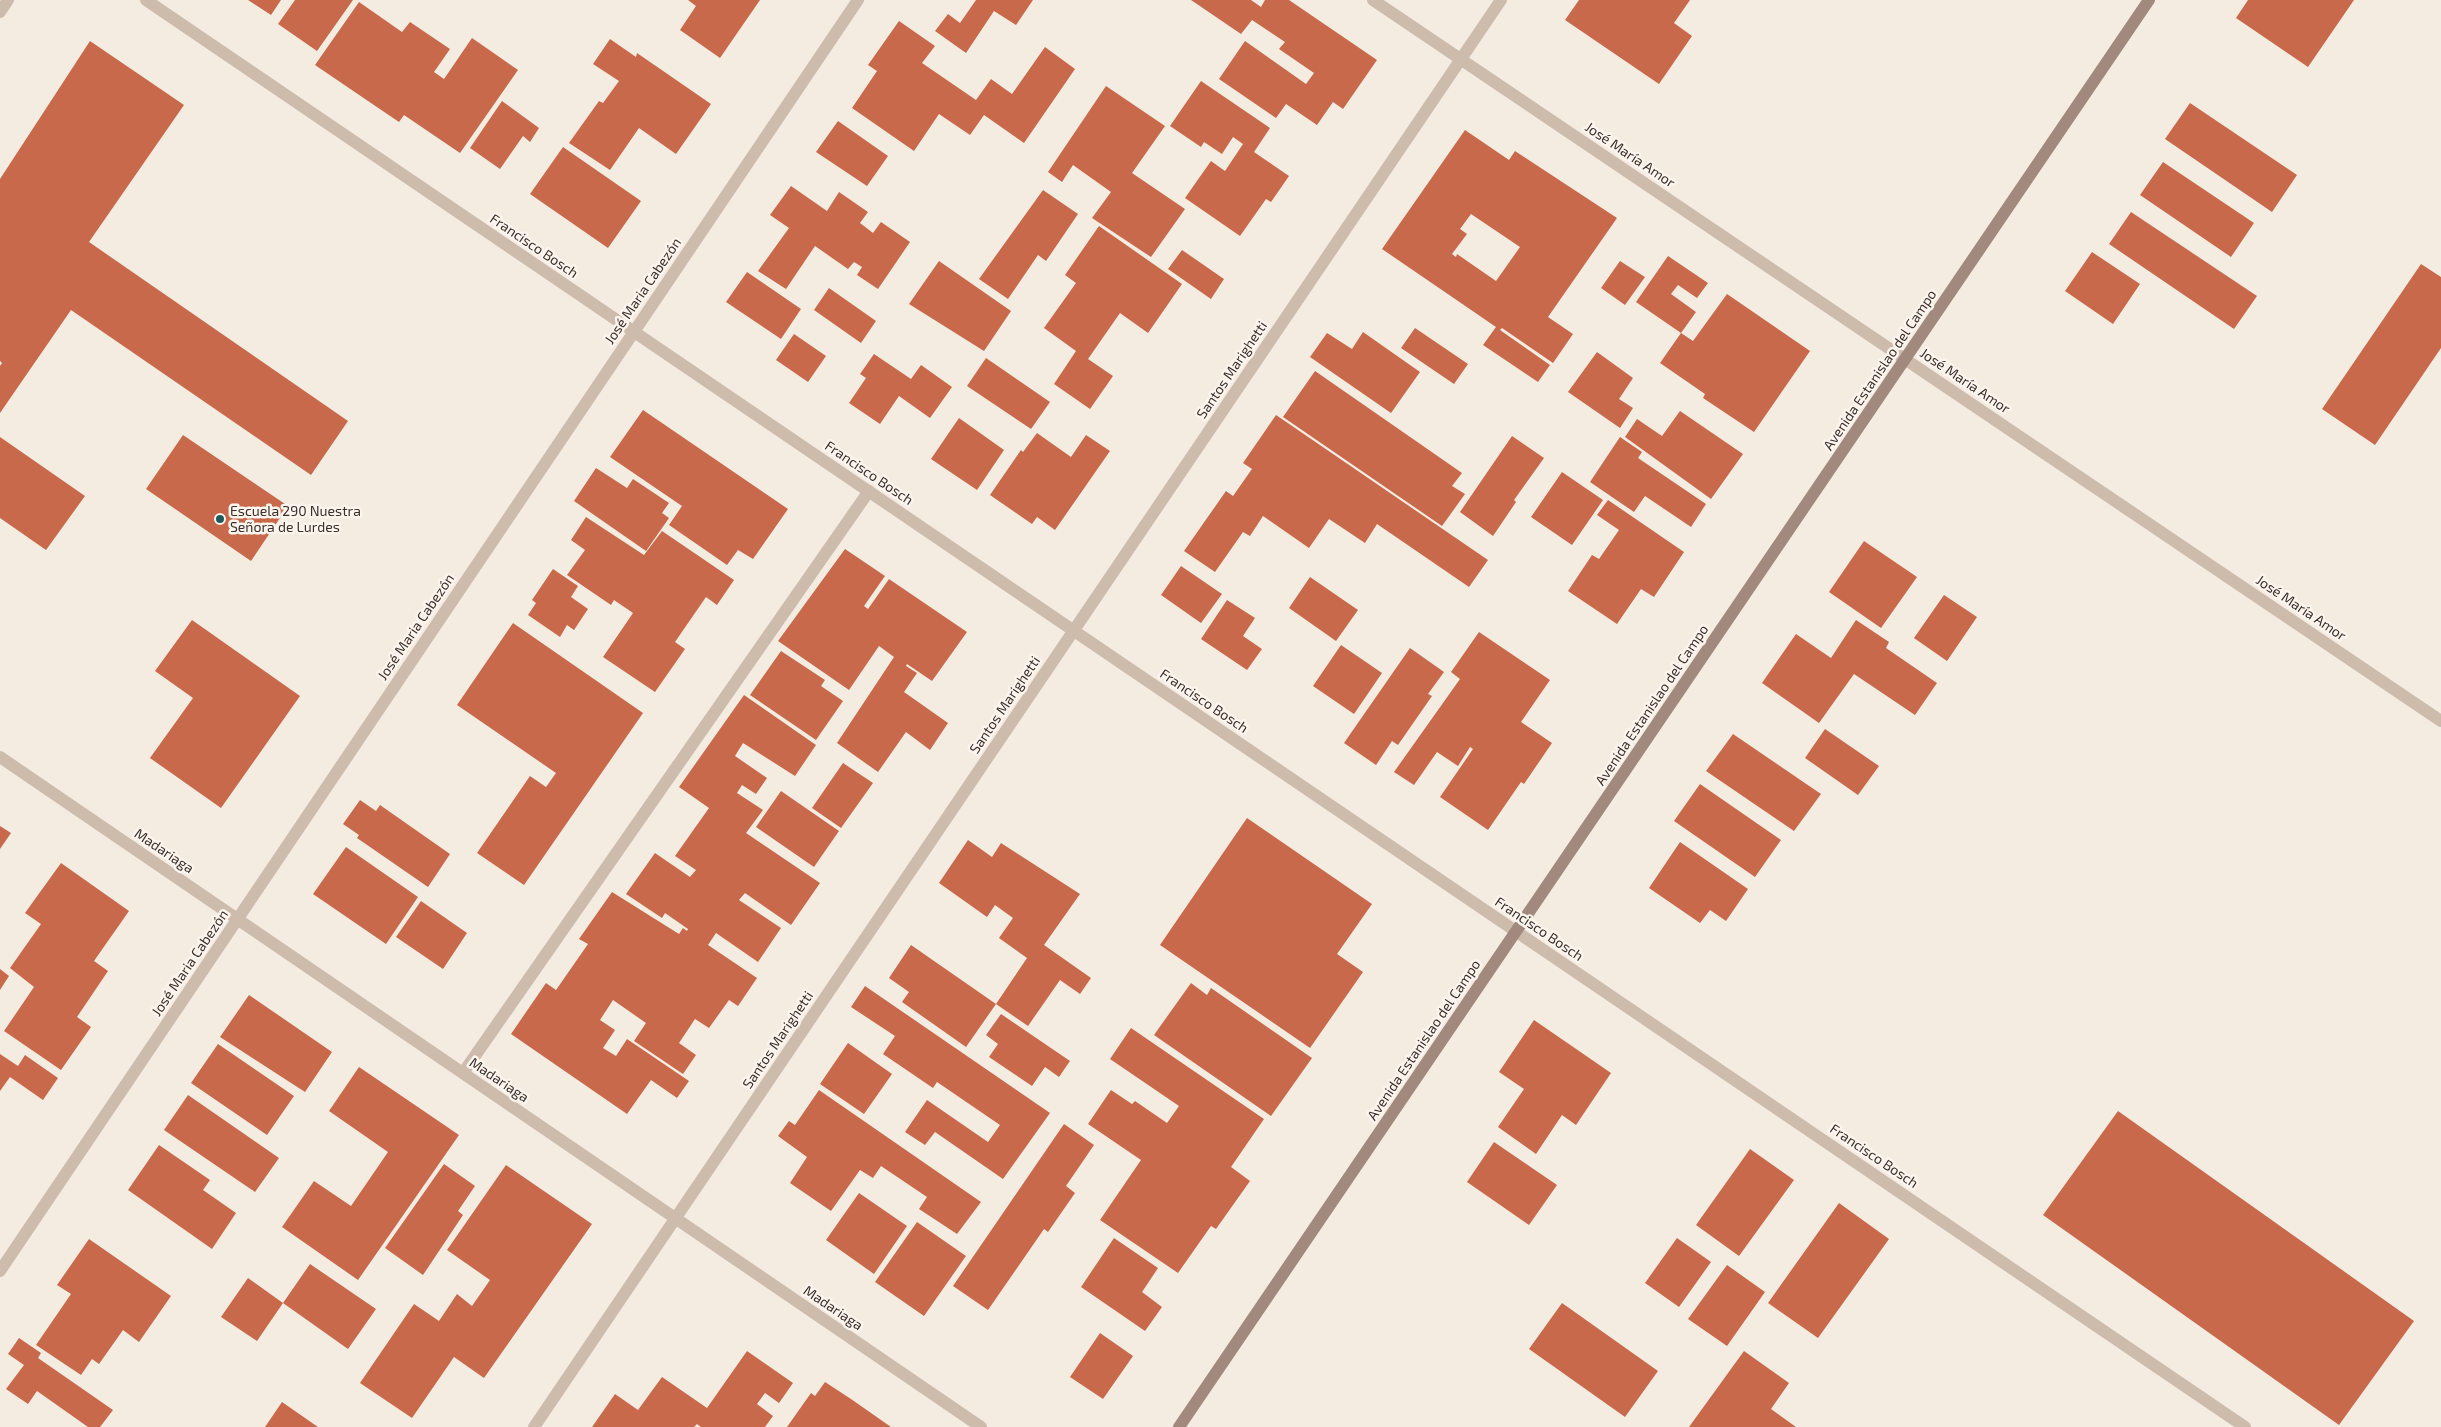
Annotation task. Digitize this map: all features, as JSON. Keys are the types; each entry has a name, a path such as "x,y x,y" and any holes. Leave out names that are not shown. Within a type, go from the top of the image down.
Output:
{"main road":[{"name":"Avenida Estanislao del Campo","path":"1179,1427 2150,0"}],"street":[{"path":"0,12 8,0"},
{"name":"Francisco Bosch","path":"146,0 2245,1427"},
{"name":"José Maria Cabezón","path":"0,1271 858,0"},
{"name":"José María Amor","path":"1373,0 2441,721"},
{"name":"Santos Marighetti","path":"534,1427 1501,0"},
{"path":"463,1074 869,491"},
{"name":"Madariaga","path":"0,757 981,1427"}],"building":[{"path":"248,0 281,0 271,15"},
{"path":"295,0 353,0 317,51 278,24"},
{"path":"688,0 760,0 720,58 680,30 696,6"},
{"path":"976,0 1033,0 1016,25 994,11 966,53 935,31 948,14 960,23"},
{"path":"1191,0 1251,0 1261,7 1265,0 1289,0 1377,60 1343,109 1333,102 1317,125 1286,104 1276,118 1219,79 1245,41 1306,84 1314,73 1279,49 1285,42 1252,20 1241,34"},
{"path":"1579,0 1690,0 1674,23 1692,36 1659,84 1565,20"},
{"path":"2248,0 2354,0 2308,67 2236,18"},
{"path":"359,2 402,32 410,22 450,49 434,72 444,79 472,38 518,70 460,153 404,115 399,122 315,65"},
{"path":"899,21 935,46 922,63 976,100 991,79 1012,94 1045,47 1075,69 1024,143 984,115 970,135 939,114 914,151 852,108 877,71 868,65"},
{"path":"610,39 636,57 637,53 711,104 676,154 639,128 610,170 569,143 599,101 603,103 619,81 593,64"},
{"path":"90,41 184,105 89,242 348,421 311,475 71,310 0,413 0,366 2,363 0,361 0,179"},
{"path":"1201,81 1270,128 1254,152 1289,176 1271,202 1266,199 1240,236 1185,198 1211,161 1225,171 1243,144 1233,137 1222,154 1204,142 1201,147 1170,126"},
{"path":"1106,86 1165,126 1132,173 1185,209 1151,257 1092,218 1111,192 1073,165 1062,182 1048,172"},
{"path":"502,101 539,128 530,142 523,136 500,169 470,148"},
{"path":"2190,103 2297,175 2272,212 2165,139"},
{"path":"838,121 888,156 867,186 816,152"},
{"path":"1465,130 1509,160 1515,151 1617,218 1548,317 1573,334 1553,363 1502,328 1500,330 1550,365 1538,382 1483,345 1496,327 1382,249","holes":["1471,214 1520,247 1496,281 1457,254 1456,257 1452,254 1467,234 1460,229"]},
{"path":"563,147 641,201 608,248 530,194"},
{"path":"2163,162 2254,223 2231,257 2140,195"},
{"path":"791,186 827,211 839,192 868,212 860,223 873,233 881,222 910,242 878,289 857,275 862,267 854,262 848,269 815,246 786,289 758,271 789,228 770,215"},
{"path":"1043,190 1078,214 1046,261 1038,255 1008,299 979,279"},
{"path":"2131,212 2257,296 2234,329 2109,244"},
{"path":"1099,226 1182,284 1148,333 1120,313 1088,359 1113,376 1090,409 1054,384 1076,351 1044,328 1076,283 1065,275"},
{"path":"1182,250 1224,279 1211,299 1168,269"},
{"path":"2092,252 2140,284 2113,324 2065,291"},
{"path":"1668,256 1708,283 1697,298 1678,285 1671,294 1696,312 1681,333 1636,302"},
{"path":"939,261 1011,311 984,351 909,304"},
{"path":"1620,261 1645,277 1625,305 1601,288"},
{"path":"2421,264 2441,277 2441,348 2375,445 2322,409"},
{"path":"747,272 801,309 781,339 726,302"},
{"path":"829,288 876,321 861,343 814,310"},
{"path":"1727,294 1810,351 1754,432 1703,398 1705,394 1660,363 1681,333 1693,341"},
{"path":"1415,328 1468,364 1454,384 1401,348"},
{"path":"1363,332 1420,372 1391,413 1310,357 1327,333 1352,349"},
{"path":"794,334 826,356 808,382 776,360"},
{"path":"1597,352 1633,378 1619,399 1633,408 1620,428 1568,392"},
{"path":"874,354 911,379 921,365 952,387 930,418 899,396 880,424 849,403 866,378 860,374"},
{"path":"986,358 1050,402 1031,429 967,386"},
{"path":"1315,371 1462,473 1452,486 1465,494 1442,526 1283,417"},
{"path":"643,410 788,509 753,559 738,550 727,565 669,525 682,506 610,457"},
{"path":"1680,411 1743,454 1711,499 1625,437 1637,419 1662,436"},
{"path":"1276,415 1488,560 1469,587 1377,524 1365,543 1329,519 1309,548 1263,516 1250,536 1243,532 1215,572 1184,551 1226,491 1233,496 1252,469 1243,463"},
{"path":"959,418 1004,450 977,490 931,459"},
{"path":"1037,433 1071,457 1086,435 1110,451 1055,530 1037,517 1032,524 990,495 1021,450 1023,452"},
{"path":"183,435 288,506 251,561 146,489"},
{"path":"1512,436 1544,458 1514,500 1516,502 1493,536 1460,512"},
{"path":"0,437 85,496 46,550 0,518"},
{"path":"1620,437 1642,452 1638,458 1706,504 1691,527 1645,496 1634,512 1590,482"},
{"path":"596,468 627,488 633,479 669,503 662,513 669,518 646,551 574,501"},
{"path":"1562,472 1603,500 1572,545 1531,517"},
{"path":"1608,500 1684,552 1654,597 1641,589 1617,624 1568,591 1592,555 1599,559 1619,530 1597,515"},
{"path":"586,517 644,555 662,531 734,580 717,605 706,597 675,642 685,649 655,692 603,657 633,613 614,600 611,605 567,575 585,550 571,540"},
{"path":"1864,541 1917,577 1881,628 1829,592"},
{"path":"845,549 885,576 864,606 868,609 889,579 967,632 932,681 907,664 906,666 917,673 904,692 948,723 930,750 906,732 878,772 837,743 894,657 879,646 849,690 778,641"},
{"path":"1181,566 1222,594 1201,623 1161,595"},
{"path":"553,569 578,586 571,597 588,609 574,630 567,625 560,637 528,615 536,603 532,600"},
{"path":"1310,577 1358,610 1336,641 1289,608"},
{"path":"1944,595 1977,617 1947,661 1914,638"},
{"path":"1227,600 1255,618 1243,636 1262,649 1247,670 1201,639"},
{"path":"192,620 300,696 221,808 150,758 193,698 155,671"},
{"path":"1856,620 1889,642 1886,648 1937,683 1915,715 1854,674 1819,723 1762,683 1796,634 1831,658"},
{"path":"513,623 643,713 524,885 477,853 530,776 546,787 556,773 457,705"},
{"path":"1479,632 1550,680 1521,722 1552,743 1524,784 1521,782 1488,830 1440,797 1473,749 1470,747 1458,766 1437,752 1414,785 1394,772 1460,679 1451,672"},
{"path":"1341,645 1382,673 1354,714 1313,686"},
{"path":"1410,648 1444,672 1428,694 1432,696 1398,745 1392,741 1376,765 1344,743"},
{"path":"781,651 825,680 821,686 843,701 816,740 750,695"},
{"path":"744,695 816,745 795,776 743,743 735,756 767,778 756,794 742,785 737,793 763,810 746,833 820,883 791,925 745,893 739,900 781,928 758,962 716,933 708,945 757,978 738,1006 729,1000 709,1028 695,1019 679,1043 696,1055 683,1074 634,1041 646,1023 613,1000 600,1020 615,1030 603,1048 616,1056 627,1039 689,1081 677,1098 651,1080 627,1114 511,1034 546,983 556,990 588,944 579,939 612,892 679,934 683,928 687,931 688,929 665,913 662,918 626,894 655,853 690,877 696,870 675,856 709,808 679,787"},
{"path":"1825,729 1879,766 1858,795 1805,758"},
{"path":"1733,734 1821,794 1794,831 1706,771"},
{"path":"843,763 873,783 841,828 812,808"},
{"path":"1700,784 1781,840 1755,877 1674,821"},
{"path":"781,791 839,831 814,867 756,827"},
{"path":"360,800 376,811 380,805 450,854 428,887 357,838 359,835 343,824"},
{"path":"1247,818 1372,904 1337,954 1363,972 1310,1048 1160,945"},
{"path":"0,826 11,833 0,849"},
{"path":"968,840 992,857 1001,843 1080,894 1044,945 1091,978 1080,994 1060,980 1028,1026 996,1004 1027,958 999,938 1013,918 995,905 987,917 939,883"},
{"path":"1680,842 1748,889 1726,921 1710,910 1700,923 1649,888"},
{"path":"346,847 418,897 386,944 313,894"},
{"path":"61,863 129,911 94,961 108,971 77,1017 91,1027 61,1070 4,1031 34,987 10,968 41,924 25,913"},
{"path":"421,901 467,933 443,969 396,937"},
{"path":"911,945 996,1004 966,1047 902,1002 909,992 889,978"},
{"path":"0,969 9,976 0,990"},
{"path":"1191,983 1207,995 1211,988 1312,1058 1271,1116 1154,1035"},
{"path":"865,986 1050,1113 1003,1179 935,1132 925,1145 905,1132 927,1100 988,1142 1000,1125 937,1082 933,1088 883,1054 895,1036 851,1007"},
{"path":"249,995 332,1052 305,1092 220,1037"},
{"path":"1001,1014 1070,1061 1059,1077 1045,1067 1032,1086 989,1057 998,1044 986,1035"},
{"path":"1534,1020 1611,1073 1576,1125 1562,1115 1536,1154 1498,1127 1524,1089 1499,1072"},
{"path":"1131,1028 1264,1119 1231,1167 1250,1181 1216,1229 1211,1226 1178,1273 1100,1220 1141,1160 1088,1124 1111,1090 1132,1104 1135,1101 1167,1123 1179,1106 1110,1059"},
{"path":"848,1043 892,1074 864,1114 820,1084"},
{"path":"218,1044 294,1096 267,1135 191,1083"},
{"path":"0,1054 18,1066 25,1055 58,1078 43,1100 10,1077 0,1091"},
{"path":"359,1067 459,1135 358,1280 282,1227 314,1181 351,1206 388,1152 329,1111"},
{"path":"819,1090 981,1202 957,1234 919,1209 927,1197 881,1166 873,1178 860,1170 831,1211 790,1183 807,1157 778,1136 789,1121 795,1125"},
{"path":"188,1095 279,1158 255,1192 164,1130"},
{"path":"2118,1111 2414,1321 2339,1425 2043,1215"},
{"path":"1064,1124 1094,1145 1066,1186 1075,1193 1048,1232 1044,1229 988,1310 953,1286"},
{"path":"1494,1142 1557,1185 1529,1225 1467,1182"},
{"path":"159,1145 210,1180 203,1190 236,1213 212,1249 128,1190"},
{"path":"1750,1149 1794,1180 1739,1256 1696,1225"},
{"path":"444,1164 475,1186 458,1211 463,1215 423,1275 385,1248"},
{"path":"506,1165 592,1224 484,1378 454,1357 412,1418 360,1383 414,1304 439,1321 457,1294 472,1306 490,1280 447,1250"},
{"path":"859,1193 907,1226 874,1274 826,1240"},
{"path":"1839,1203 1889,1239 1818,1338 1768,1303"},
{"path":"917,1222 966,1256 924,1316 875,1282"},
{"path":"1114,1238 1158,1268 1142,1292 1162,1307 1145,1331 1081,1287"},
{"path":"1677,1238 1711,1262 1679,1307 1645,1283"},
{"path":"89,1239 171,1296 139,1342 123,1330 99,1364 92,1359 81,1375 36,1345 71,1294 57,1285"},
{"path":"310,1264 376,1309 348,1349 283,1303"},
{"path":"1727,1265 1765,1292 1727,1346 1688,1319"},
{"path":"248,1278 283,1303 257,1341 221,1317"},
{"path":"1562,1303 1658,1371 1625,1417 1529,1349"},
{"path":"1100,1333 1133,1356 1103,1399 1070,1377"},
{"path":"19,1338 41,1353 38,1358 113,1410 100,1427 88,1427 37,1391 28,1404 6,1389 24,1365 8,1354"},
{"path":"747,1351 793,1383 779,1403 765,1393 757,1404 773,1416 765,1427 701,1427 697,1424 694,1427 592,1427 615,1394 638,1410 662,1377 707,1408"},
{"path":"1744,1351 1789,1383 1771,1409 1796,1427 1689,1427"},
{"path":"825,1382 891,1427 787,1427 811,1393 815,1396"},
{"path":"282,1402 318,1427 265,1427"}],"place":[{"name":"Escuela 290 Nuestra Señora de Lurdes","path":"220,519"}]}
